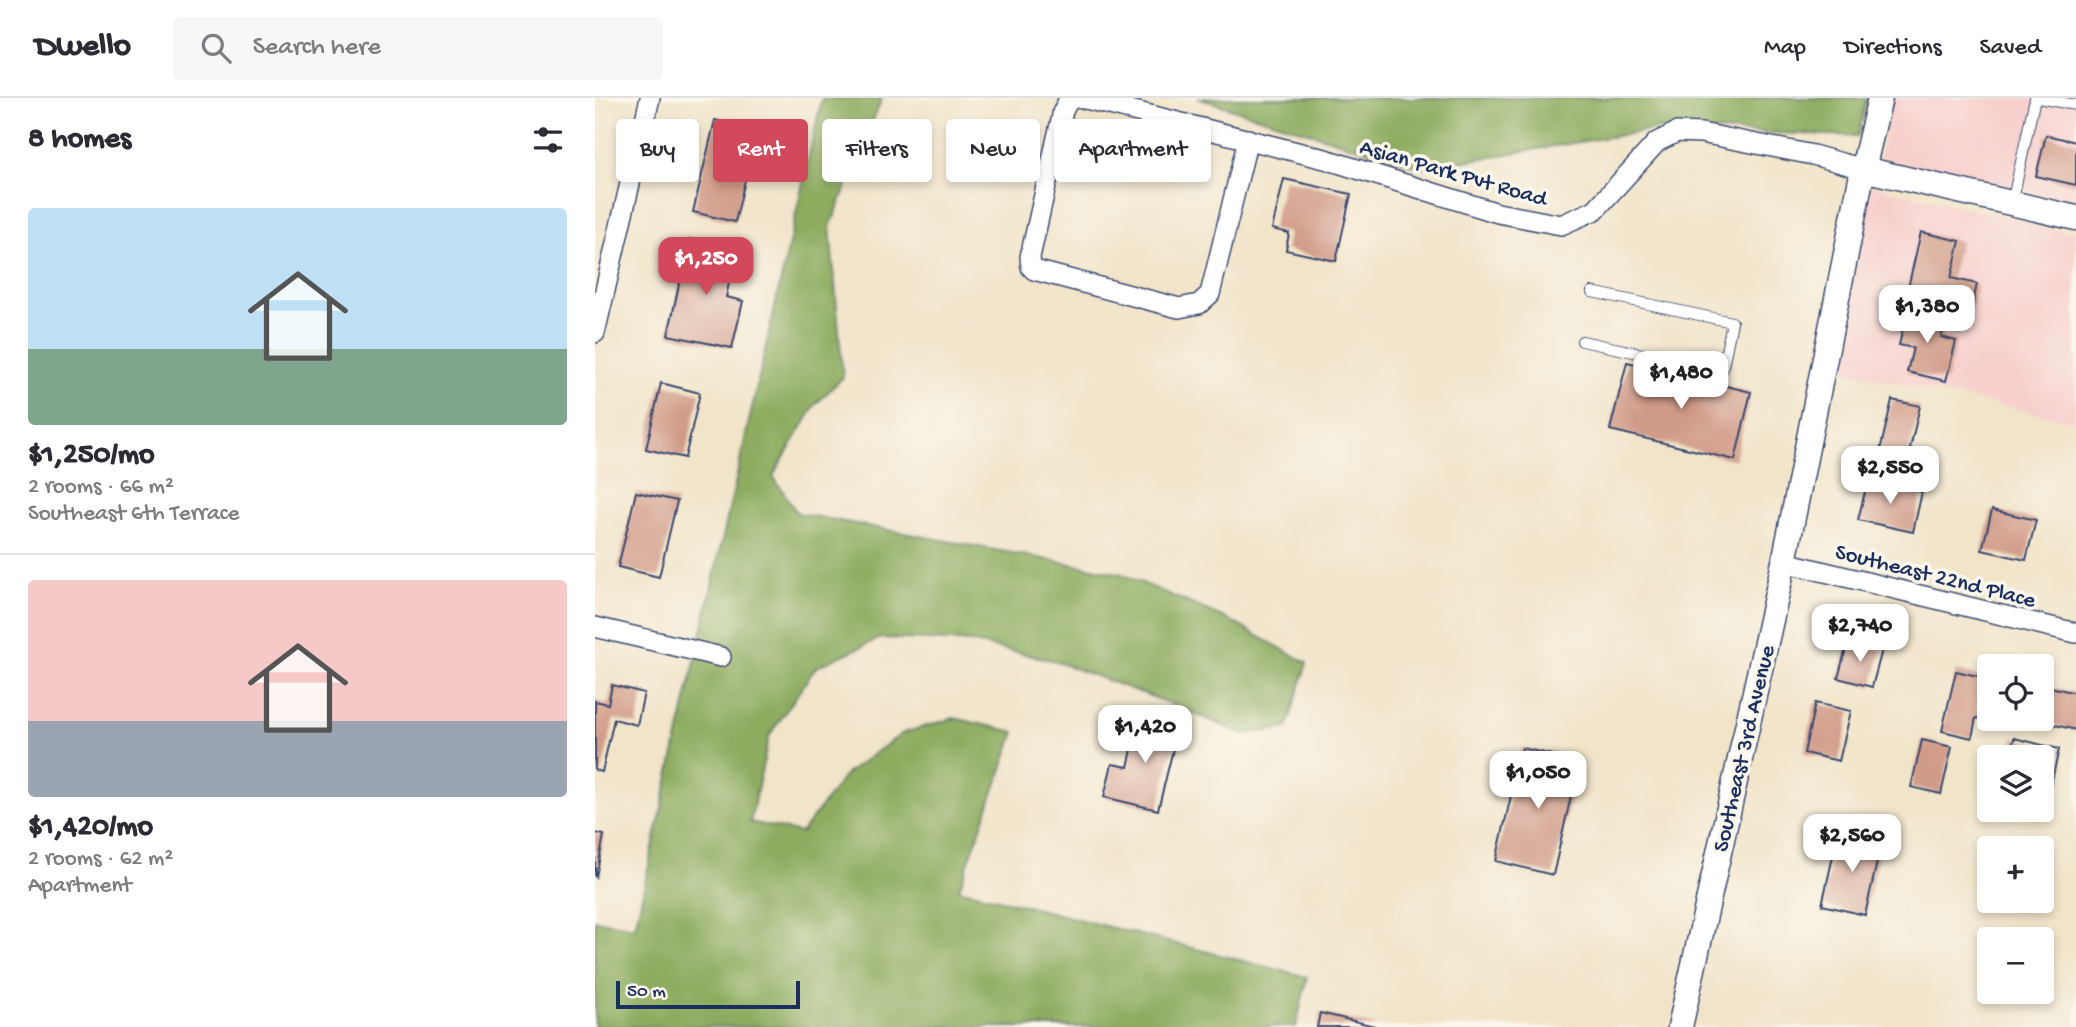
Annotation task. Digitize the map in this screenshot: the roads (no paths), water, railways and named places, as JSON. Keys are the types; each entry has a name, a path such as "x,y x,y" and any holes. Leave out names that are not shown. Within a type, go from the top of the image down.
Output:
{"street":[{"path":"595,333 650,98"},
{"path":"1075,98 1068,102 1063,111 1030,257 1031,267 1179,308 1199,304 1210,294 1248,139"},
{"name":"Asian Park Pvt Road","path":"1082,98 1325,159 1453,201 1527,220 1561,225 1595,210 1657,142 1677,132 1701,133 1813,155 1863,169"},
{"name":"Southeast 3rd Avenue","path":"1680,1027 1784,562 1863,169 1880,98"},
{"path":"1863,169 2076,218"},
{"name":"Southeast 22nd Place","path":"1784,562 2076,633"},
{"path":"595,627 721,657"}],"lane":[{"path":"2012,204 2037,98 2076,105"},
{"path":"1582,341 1722,371 1732,322 1592,292"}]}
